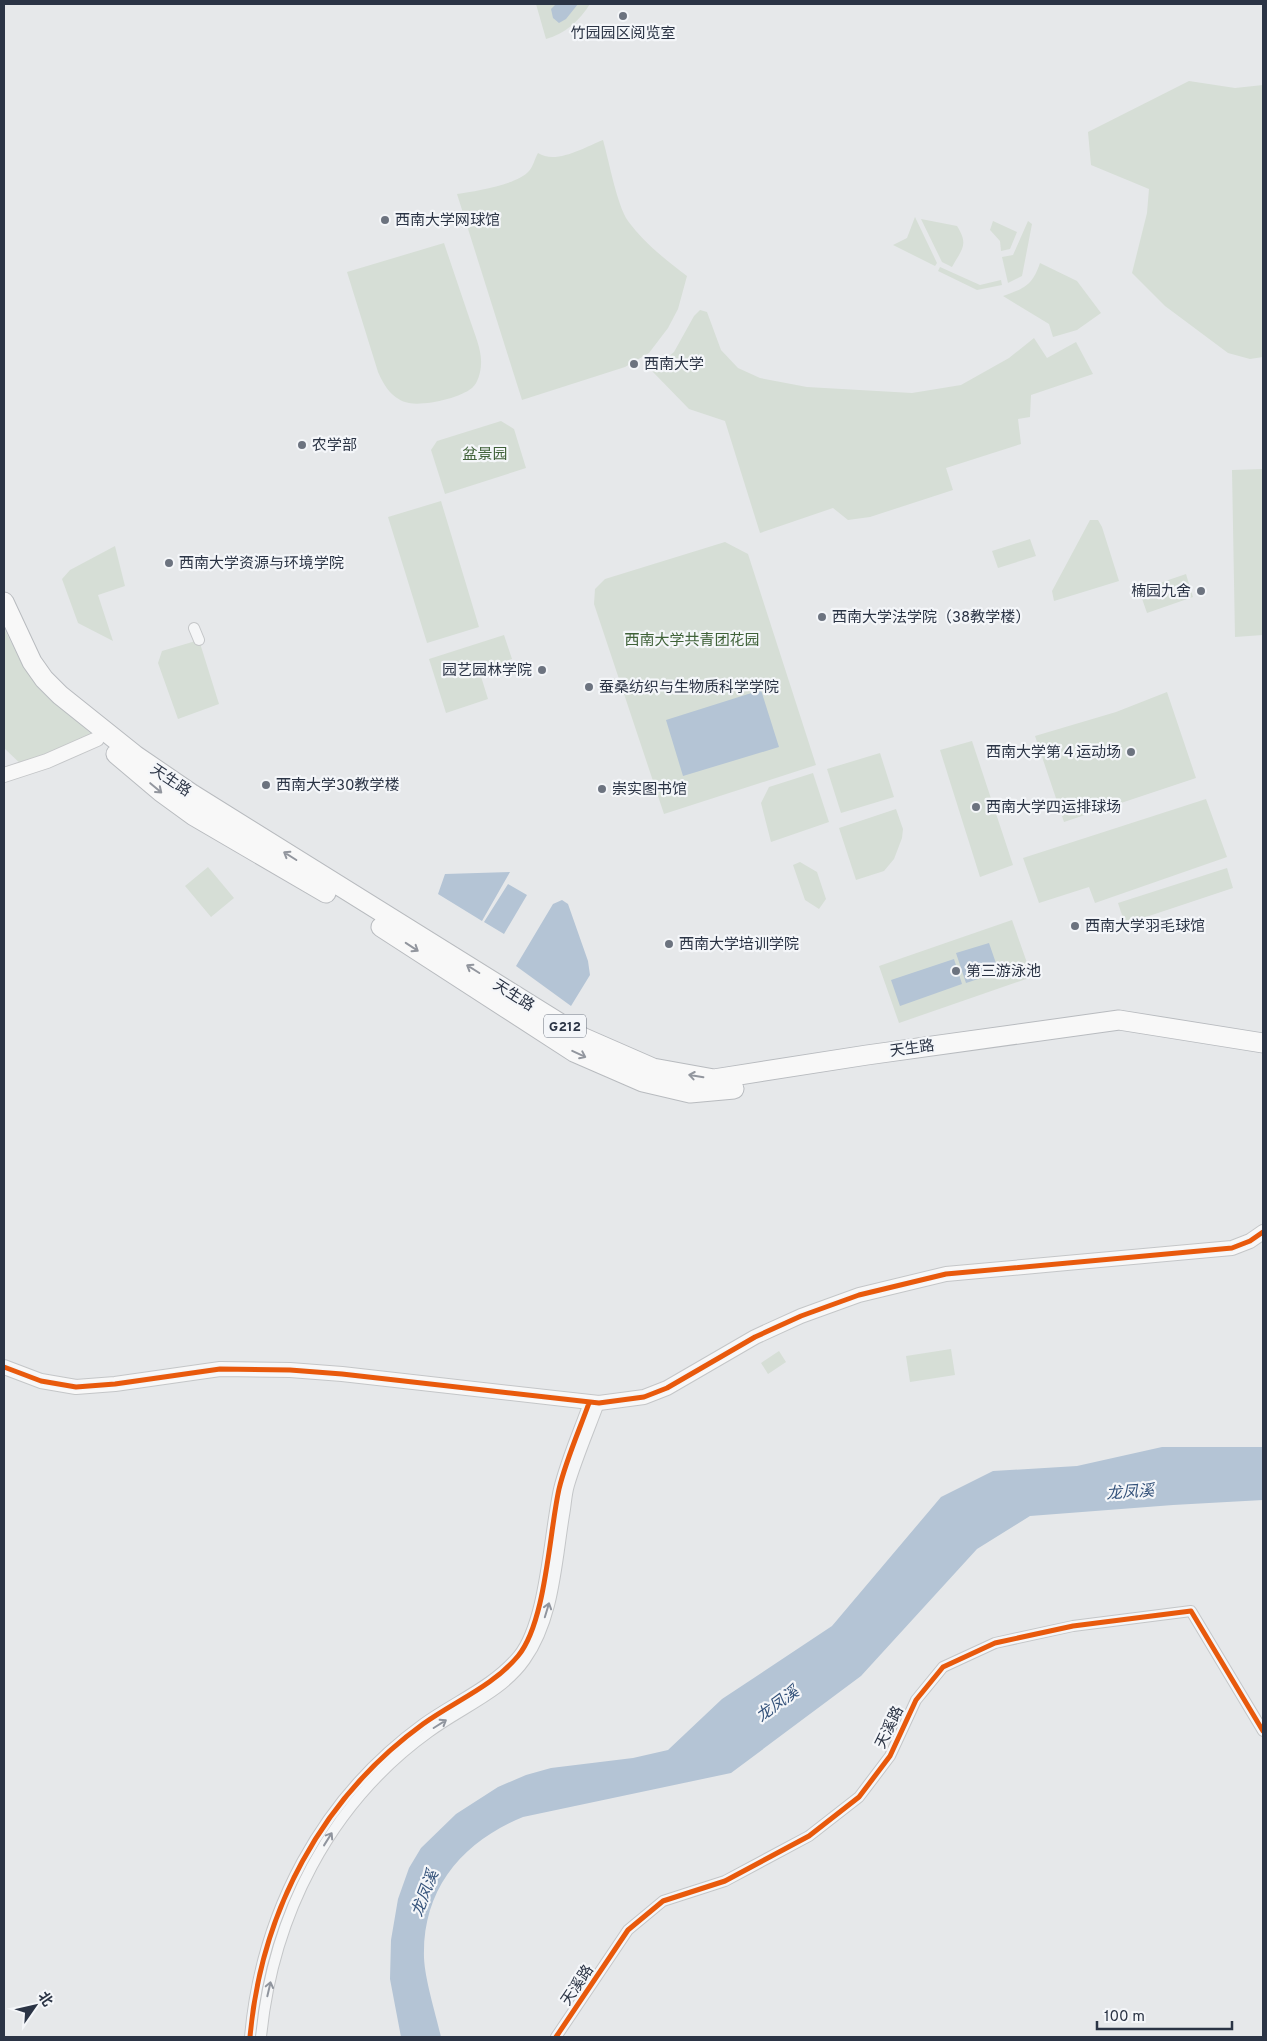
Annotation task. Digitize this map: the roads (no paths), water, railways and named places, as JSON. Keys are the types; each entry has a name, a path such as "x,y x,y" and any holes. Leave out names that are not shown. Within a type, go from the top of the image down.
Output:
{"highway":[{"name":"天生路","path":"4,602 32,662 44,679 60,695 135,755 208,804 582,1037 653,1068 714,1079 867,1054 1119,1020 1263,1043"},
{"name":"天生路","path":"4,628 24,666 38,686 97,739 161,792 194,816 348,906 574,1052 643,1082 690,1093 734,1089 870,1063 1121,1031 1263,1055"}],"street":[{"path":"194,628 199,640"},
{"path":"4,775 47,760 97,739"},
{"path":"4,1367 41,1381 76,1387 115,1384 220,1369 290,1370 342,1374 594,1403 644,1397 667,1388 755,1337 801,1316 859,1296 904,1284 946,1274 1232,1248 1250,1241 1263,1232"},
{"path":"250,2037 252,2010 280,1906 301,1862 335,1810 375,1763 423,1724 496,1678 518,1655 531,1634 540,1600 560,1488 594,1403"},
{"path":"260,2037 267,1995 290,1909 310,1866 343,1815 382,1770 422,1737 500,1686 524,1662 539,1638 550,1602 569,1486 594,1403"},
{"name":"天溪路","path":"556,2037 628,1930 663,1901 725,1881 809,1836 859,1797 890,1756 916,1700 943,1667 995,1643 1073,1626 1191,1611 1263,1731"}],"water":[{"path":"552,4 578,4 566,19 559,23 553,18 551,9 555,5"},
{"path":"761,690 779,747 683,776 666,720"},
{"path":"510,872 482,921 438,894 445,874"},
{"path":"508,884 527,895 504,934 484,922"},
{"path":"562,900 568,904 588,961 590,975 571,1006 516,966 553,904"},
{"path":"989,943 999,972 966,983 956,953"},
{"path":"954,959 962,984 900,1006 891,980"},
{"name":"龙凤溪","path":"1162,1447 1263,1447 1263,1500 1030,1516 977,1549 861,1676 731,1773 523,1817 501,1827 464,1854 438,1890 430,1910 425,1933 424,1958 428,1987 441,2037 401,2037 390,1979 391,1940 398,1899 409,1868 421,1848 456,1814 498,1787 526,1775 551,1768 633,1758 668,1750 722,1699 832,1626 941,1497 993,1471 1077,1466"}],"place":[{"name":"竹园园区阅览室","path":"623,16"},
{"name":"西南大学网球馆","path":"385,220"},
{"name":"西南大学","path":"634,364"},
{"name":"农学部","path":"302,445"},
{"name":"西南大学资源与环境学院","path":"169,563"},
{"name":"楠园九舍","path":"1201,591"},
{"name":"西南大学法学院（38教学楼）","path":"822,617"},
{"name":"园艺园林学院","path":"542,670"},
{"name":"蚕桑纺织与生物质科学学院","path":"589,687"},
{"name":"西南大学第４运动场","path":"1131,752"},
{"name":"西南大学30教学楼","path":"266,785"},
{"name":"崇实图书馆","path":"602,789"},
{"name":"西南大学四运排球场","path":"976,807"},
{"name":"西南大学羽毛球馆","path":"1075,926"},
{"name":"西南大学培训学院","path":"669,944"},
{"name":"第三游泳池","path":"956,971"}],"park label":[{"name":"盆景园","path":"485,454"},
{"name":"西南大学共青团花园","path":"692,640"}]}
